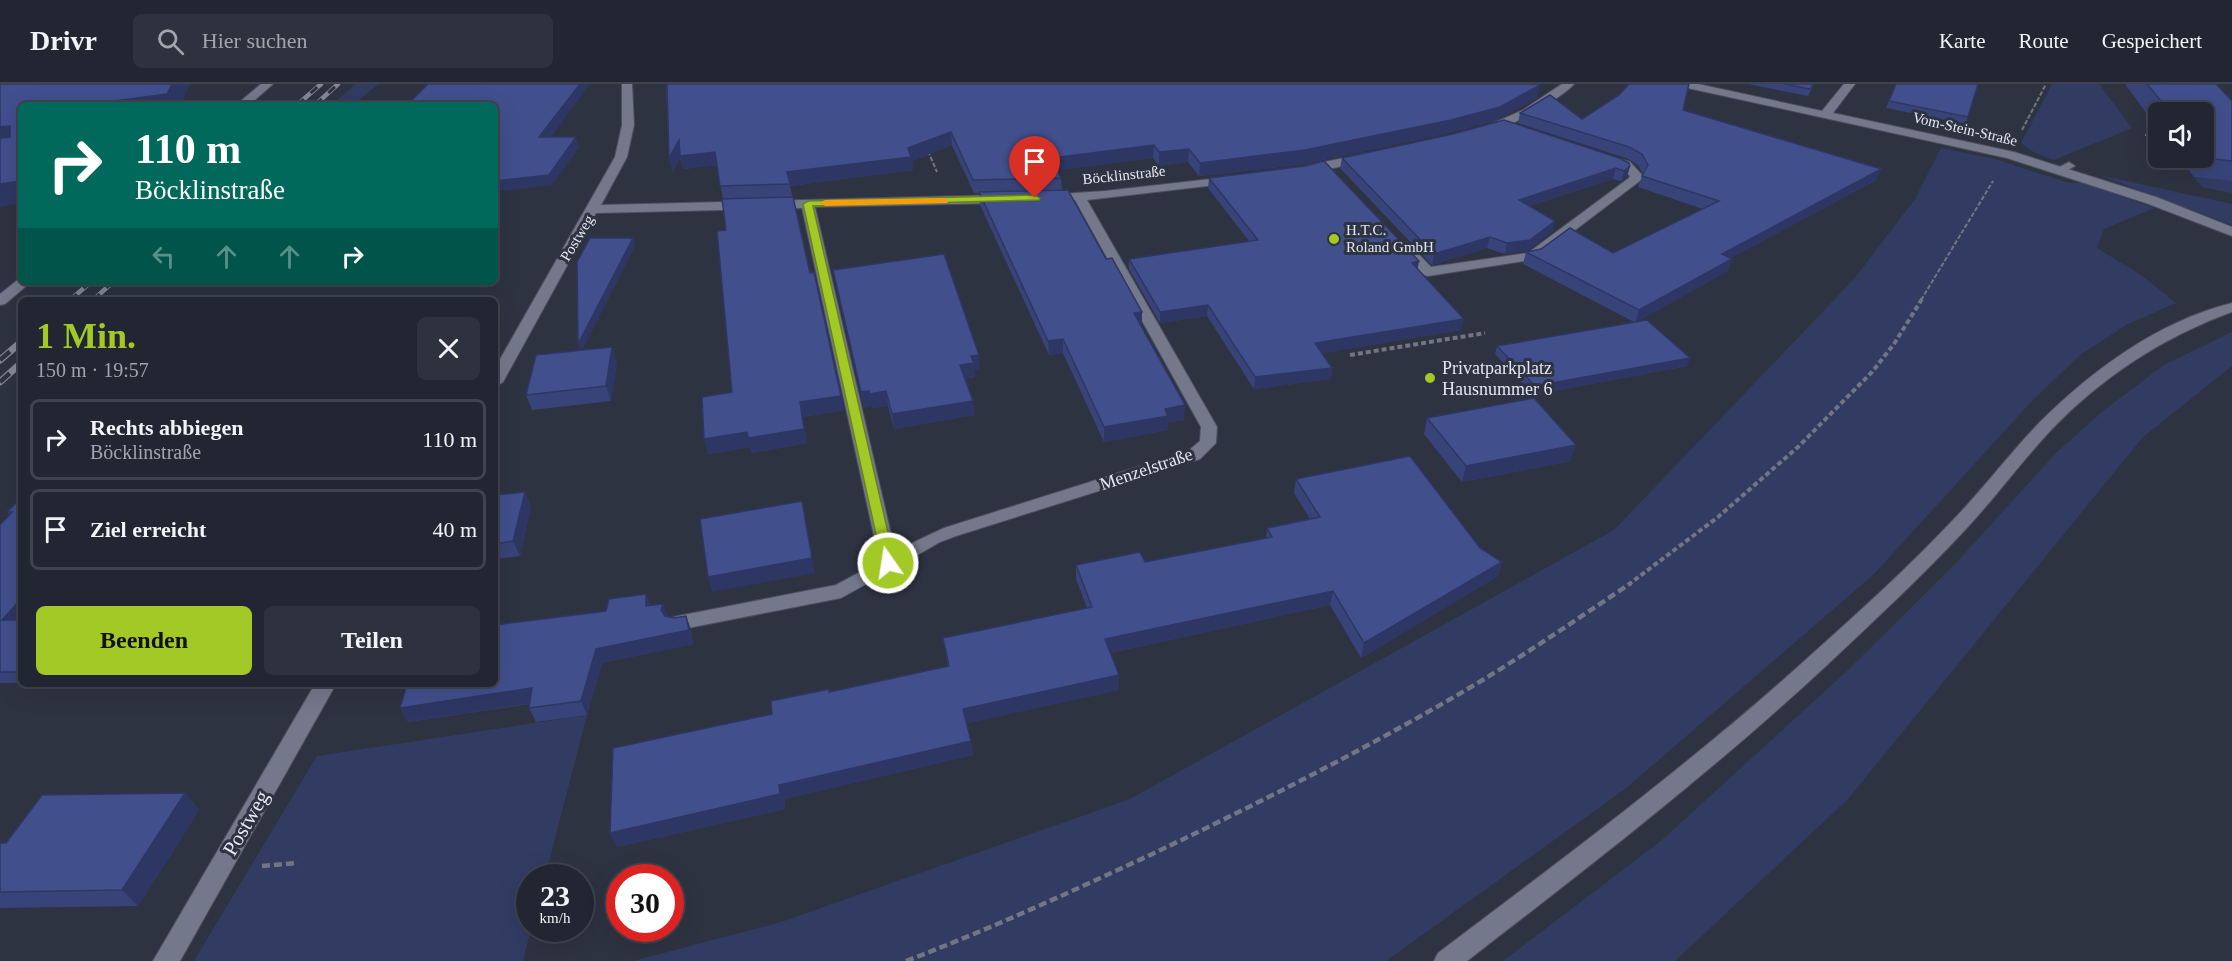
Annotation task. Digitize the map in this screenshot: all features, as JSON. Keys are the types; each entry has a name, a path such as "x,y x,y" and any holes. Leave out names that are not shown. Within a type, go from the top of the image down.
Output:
{"street":[{"path":"246,102 268,84"},
{"name":"Postweg","path":"498,377 594,209 624,149 628,125 627,84"},
{"path":"1469,134 1502,124 1527,112 1569,84"},
{"name":"Vom-Stein-Straße","path":"1683,84 2010,154 2065,168 2232,232"},
{"path":"1825,115 1850,84"},
{"path":"1502,124 1524,131"},
{"path":"1292,172 1332,170 1372,156"},
{"path":"1396,238 1428,272 1532,256 1635,180 1636,173 1630,168 1599,156"},
{"name":"Böcklinstraße","path":"594,209 1079,197 1246,178"},
{"name":"Menzelstraße","path":"678,623 841,591 934,538 1194,455 1208,443 1209,427 1079,197"},
{"path":"808,204 888,563"},
{"path":"0,301 20,285"},
{"path":"1446,961 1635,818 1819,660 1957,526 2058,414 2108,370 2155,340 2205,316 2232,307"},
{"name":"Postweg","path":"166,961 324,687"}],"path":[{"path":"906,961 1074,890 1255,806 1398,730 1514,660 1611,597 1706,527 1780,463 1874,370 1898,338 2010,154 2046,84"},
{"path":"926,145 948,201"},
{"path":"1350,356 1485,333"}],"shaded area":[{"path":"355,84 378,84 357,102 335,102"},
{"path":"2052,84 2099,84 2132,128 2054,160 2035,153 2021,143"},
{"path":"1941,148 1995,159 2069,183 2083,183 2154,208 2104,229 2097,248 2141,275 2176,303 2128,324 2080,355 2030,403 1874,574 1625,789 1386,961 633,961 781,922 1130,799 1614,530 1854,279 1915,199"},
{"path":"2099,175 2232,204 2232,225"},
{"path":"2194,177 2232,181 2232,193 2202,187"},
{"path":"2232,332 2232,366 2143,437 1848,799 1675,961 1503,961 1662,840 1848,670 1955,564 2056,453 2103,411 2164,365"},
{"path":"587,715 548,864 516,864 516,942 528,942 523,961 194,961 317,756"}],"building":[{"path":"0,84 172,84 167,94 107,102 18,102 18,181 0,184 0,138 10,137 10,126 0,127"},
{"path":"428,84 580,84 539,137 576,137 549,175 498,181 498,102 410,102"},
{"path":"667,84 1540,85 1500,107 1451,120 1305,150 1200,163 1189,149 1159,152 1154,145 1051,158 1061,178 973,180 951,132 908,148 911,157 787,172 790,184 720,186 715,152 680,156 679,140 669,158"},
{"path":"1629,84 1689,84 1683,110 1881,169 1722,254 1732,259 1639,310 1526,252 1541,249 1570,228 1613,253 1719,201 1642,176 1648,165 1642,154 1629,147 1520,113 1550,95 1582,119 1619,95"},
{"path":"1784,84 1813,84 1810,89"},
{"path":"1896,84 1978,84 1968,117 1889,101"},
{"path":"2147,84 2216,84 2232,101 2232,161 2214,159 2214,102 2162,102"},
{"path":"1504,120 1619,158 1629,163 1630,166 1624,171 1616,168 1519,200 1555,221 1530,240 1507,243 1490,237 1434,254 1342,158 1453,134"},
{"path":"1324,161 1419,261 1412,263 1464,319 1315,343 1332,368 1255,377 1208,305 1160,312 1129,259 1258,240 1209,178 1305,166"},
{"path":"1068,190 1106,259 1112,258 1142,312 1134,313 1185,405 1165,409 1168,416 1104,427 1063,339 1048,341 979,192"},
{"path":"793,197 810,273 814,272 841,396 800,402 804,429 748,438 747,432 704,439 702,397 732,392 717,231 726,230 722,199"},
{"path":"590,238 633,238 578,344 577,262"},
{"path":"944,254 979,355 971,356 974,363 960,365 973,401 892,414 886,391 870,394 869,391 861,392 833,270"},
{"path":"1647,320 1690,358 1535,386 1497,346"},
{"path":"612,347 606,386 526,395 536,355"},
{"path":"1534,398 1576,445 1466,466 1427,418"},
{"path":"1410,456 1480,548 1502,562 1364,643 1333,591 1105,639 1119,675 963,709 971,741 779,785 780,794 610,833 613,748 772,714 771,701 829,689 829,692 949,666 943,638 1092,607 1076,565 1140,552 1145,562 1272,537 1267,528 1320,517 1296,479"},
{"path":"525,492 513,541 498,544 498,495"},
{"path":"18,501 18,602 2,620 18,620 18,672 0,672 0,525 12,512 7,512"},
{"path":"802,501 812,558 708,577 700,519"},
{"path":"646,594 646,606 663,604 661,610 665,616 674,618 686,616 689,630 596,649 581,701 529,708 532,688 400,708 406,687 498,687 498,625 606,611 609,599"},
{"path":"185,793 122,890 0,892 0,843 6,843 42,795"}],"railway":[{"path":"300,102 321,84"},
{"path":"318,102 338,84"},
{"path":"74,297 88,285"},
{"path":"96,297 110,285"},
{"path":"0,360 18,345"},
{"path":"0,382 18,366"}],"slow traffic":[{"path":"825,203 944,201"}],"place":[{"name":"H.T.C. Roland GmbH","path":"1334,239"},
{"name":"Privatparkplatz Hausnummer 6","path":"1430,378"}],"route":[{"path":"888,563 808,204 1035,198"}]}
